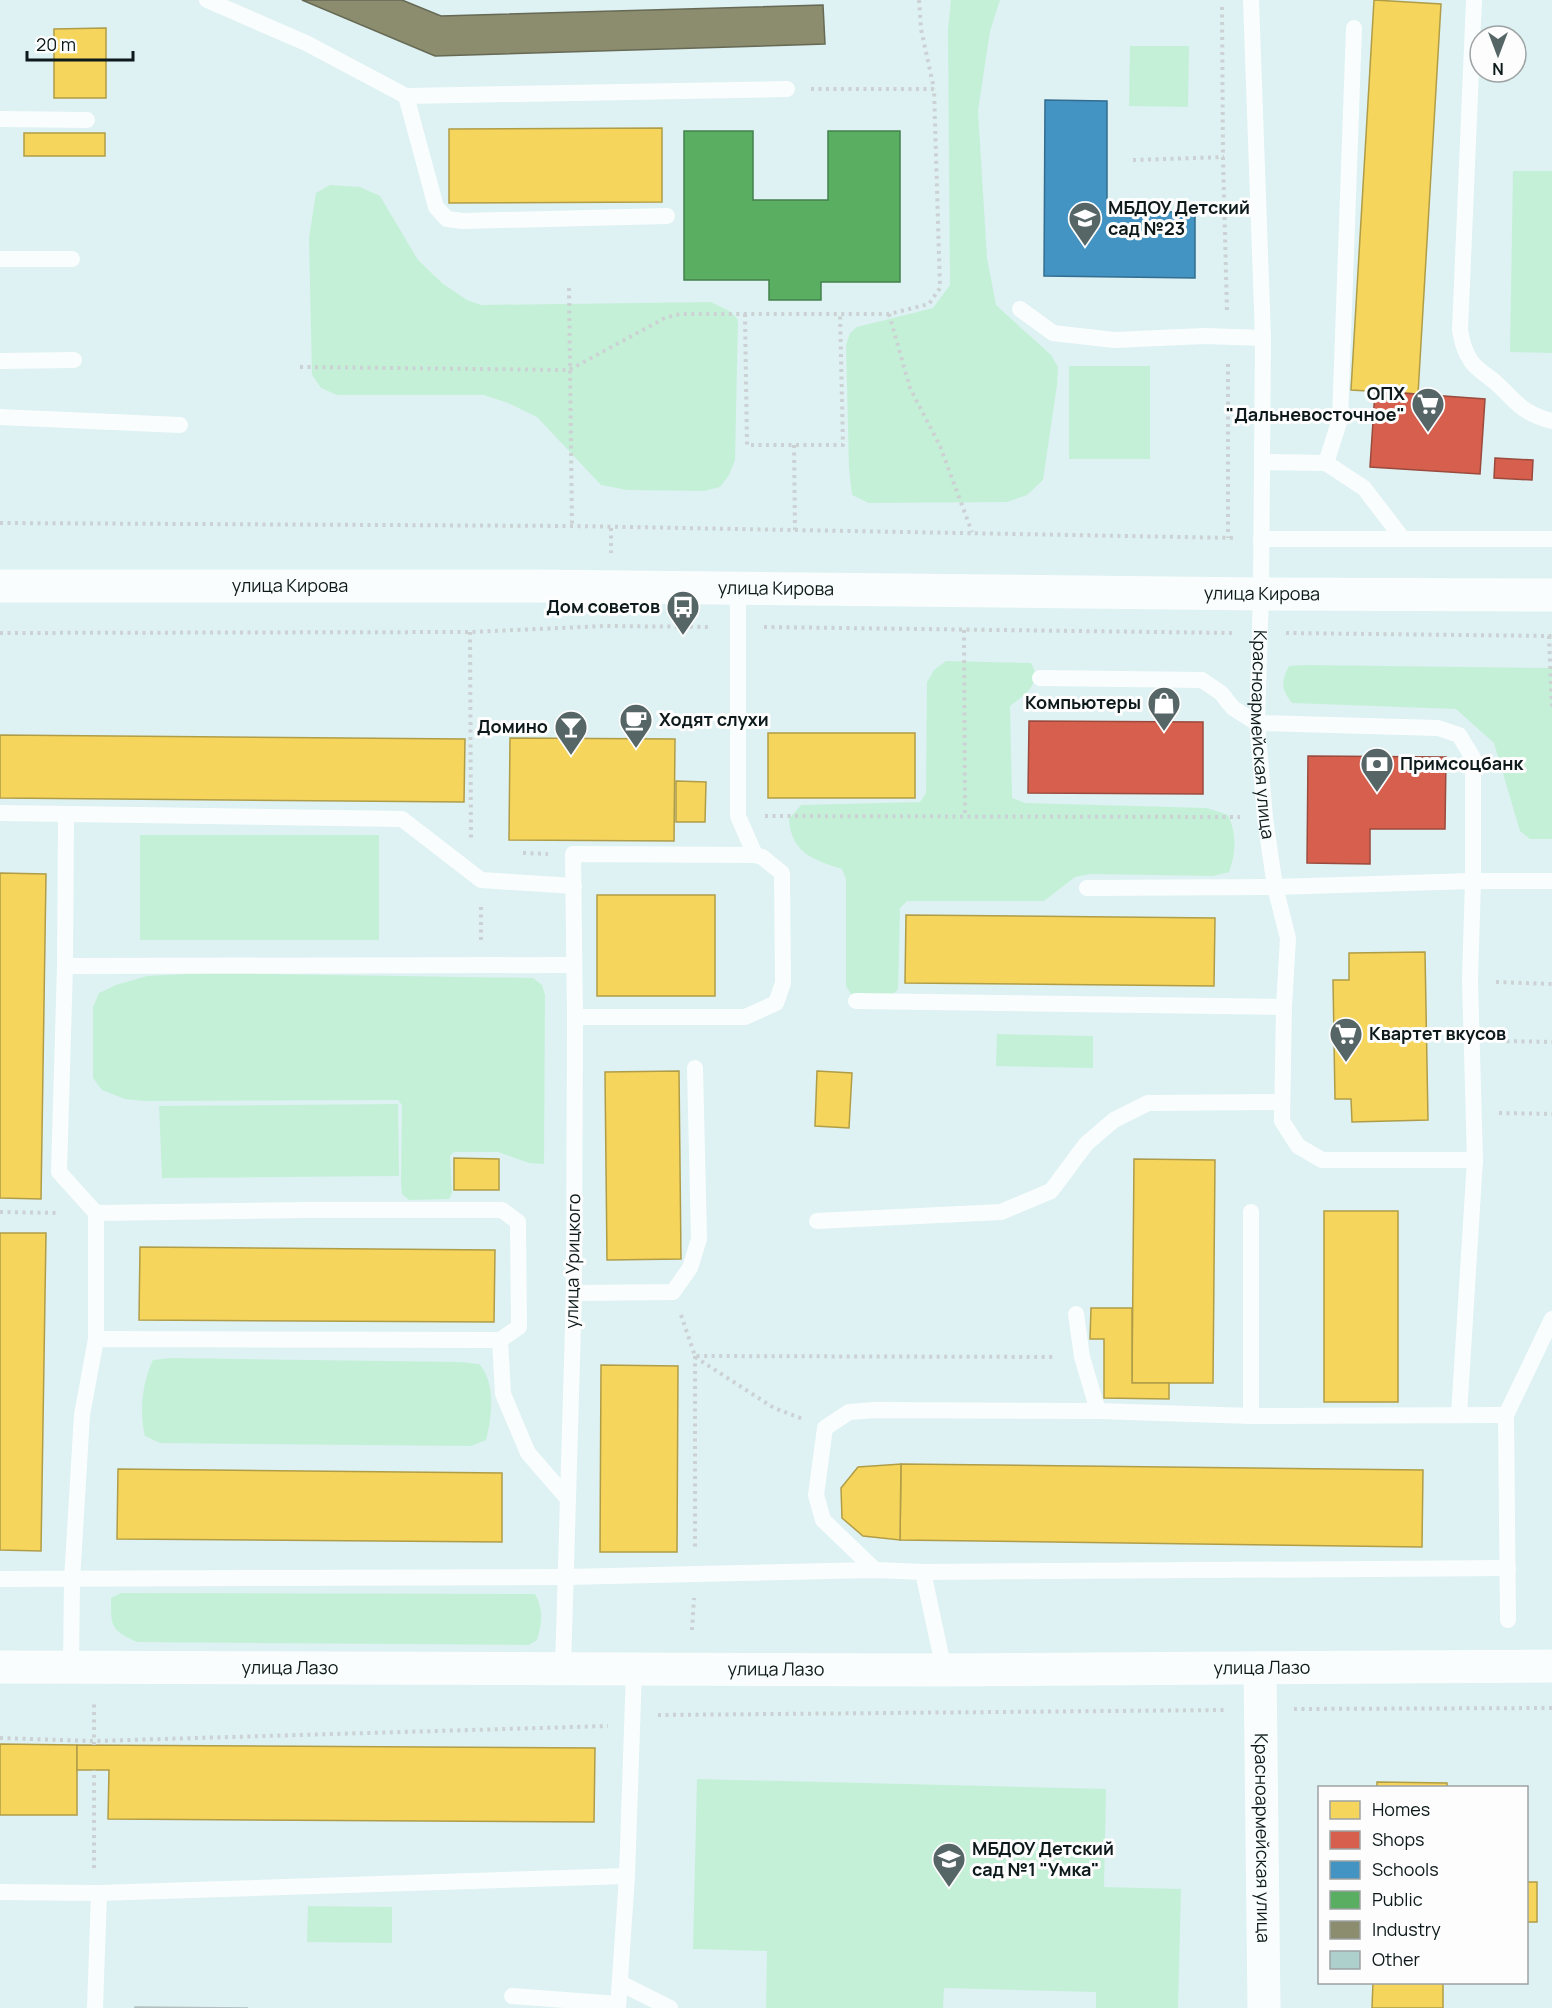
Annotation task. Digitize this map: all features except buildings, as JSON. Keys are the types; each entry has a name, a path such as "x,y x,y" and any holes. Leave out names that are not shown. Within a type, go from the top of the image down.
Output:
{"main road":[{"name":"улица Кирова","path":"0,586 534,586 1552,595"},
{"name":"улица Лазо","path":"0,1667 944,1670 1552,1666"},
{"name":"Красноармейская улица","path":"1260,1668 1264,2008"}],"lane":[{"path":"207,0 306,43 406,96 787,89"},
{"name":"Красноармейская улица","path":"1251,0 1263,338 1261,594 1257,723 1265,818 1275,887 1288,938 1282,1121 1298,1146 1322,1160 1475,1160"},
{"path":"1474,0 1460,330 1463,346 1472,363 1497,383 1516,405 1538,418 1552,421"},
{"path":"1326,463 1340,419 1354,28"},
{"path":"406,96 436,207 447,219 463,221 667,216"},
{"path":"0,119 87,120"},
{"path":"0,259 72,259"},
{"path":"1020,309 1053,333 1114,340 1228,336 1263,338"},
{"path":"0,361 74,360"},
{"path":"0,417 180,425"},
{"path":"1262,462 1326,463 1364,488 1403,539"},
{"path":"1261,539 1552,539"},
{"path":"738,589 738,816 755,855"},
{"path":"1040,678 1202,680 1221,693 1233,708 1257,723 1438,728 1459,735 1473,758 1470,980 1475,1160 1459,1414"},
{"path":"0,813 402,819 481,880 574,886"},
{"path":"66,814 65,966 59,1172 96,1213 96,1339 82,1415 72,1580 71,1668"},
{"path":"573,854 755,855 762,857 782,873 783,983 776,1003 745,1017 575,1017"},
{"name":"улица Урицкого","path":"563,1668 574,1293 573,854"},
{"path":"1087,888 1275,887 1552,880"},
{"path":"65,966 573,965"},
{"path":"856,1001 1284,1007"},
{"path":"574,1293 673,1292 690,1268 699,1239 695,1068"},
{"path":"818,1221 1001,1212 1050,1191 1086,1144 1114,1120 1148,1103 1282,1102"},
{"path":"96,1213 502,1210 518,1222 519,1327 500,1340 96,1339"},
{"path":"1251,1212 1251,1416"},
{"path":"1076,1314 1082,1357 1098,1411"},
{"path":"1509,1620 1506,1414 1552,1319"},
{"path":"500,1340 503,1394 528,1453 567,1498"},
{"path":"875,1570 823,1520 816,1495 825,1428 849,1412 875,1410 1098,1411 1251,1416 1506,1414"},
{"path":"0,1579 565,1577 875,1570 923,1572 1508,1568"},
{"path":"923,1572 944,1670"},
{"path":"512,1996 618,2006 627,1876 634,1670"},
{"path":"0,1892 96,1893 627,1876"},
{"path":"94,2008 96,1893"},
{"path":"620,1983 670,2008"}],"path":[{"path":"300,367 569,370 665,318 680,314 889,314 930,304 940,288 934,89 921,29 919,0"},
{"path":"1222,0 1223,158 1228,336 1228,538"},
{"path":"787,89 934,89"},
{"path":"1133,160 1258,156"},
{"path":"569,288 572,526"},
{"path":"745,314 747,445 843,445 840,313"},
{"path":"889,314 910,388 940,446 972,532"},
{"path":"794,445 795,530"},
{"path":"0,523 572,526 1261,539"},
{"path":"0,633 470,632 604,626 1550,636 1552,711"},
{"path":"964,630 965,817"},
{"path":"470,632 471,844"},
{"path":"738,816 1265,818"},
{"path":"516,853 573,854"},
{"path":"480,965 481,880"},
{"path":"1470,980 1552,984"},
{"path":"1472,1040 1552,1042"},
{"path":"1472,1113 1552,1114"},
{"path":"0,1212 96,1213"},
{"path":"673,1292 695,1356 695,1573"},
{"path":"695,1356 1082,1357"},
{"path":"695,1356 774,1408 825,1428"},
{"path":"0,1738 94,1741 549,1727 633,1721 1260,1709 1552,1707"},
{"path":"94,1770 96,1893"}],"green space":[{"path":"951,0 1000,0 990,31 978,111 987,258 996,305 1051,355 1058,367 1043,480 1027,495 1007,502 869,503 852,495 849,468 846,345 850,333 857,327 933,308 950,285 948,30"},
{"path":"1130,46 1189,46 1188,107 1129,106"},
{"path":"1513,171 1552,171 1552,353 1510,352"},
{"path":"330,185 360,187 380,196 418,260 443,284 467,300 481,305 711,302 731,312 738,320 735,460 729,475 720,487 704,491 627,490 601,485 537,417 508,403 484,395 337,395 321,388 312,375 309,238 316,193"},
{"path":"1069,366 1150,366 1150,459 1069,459"},
{"path":"946,661 1031,663 1034,670 1034,682 1026,693 1010,706 1012,798 1025,803 1207,808 1228,815 1233,829 1234,844 1229,872 1213,876 1091,874 1075,877 1044,901 907,901 900,908 898,989 892,995 851,994 846,986 846,879 842,869 813,858 799,847 794,840 789,819 801,805 920,802 926,793 927,682 934,670"},
{"path":"1289,666 1552,668 1552,839 1530,839 1520,831 1494,743 1456,709 1292,703 1284,690 1285,676"},
{"path":"140,835 379,835 379,940 140,940"},
{"path":"205,973 533,978 542,985 545,995 544,1164 529,1163 498,1152 454,1152 450,1156 452,1193 449,1199 409,1200 402,1194 402,1105 398,1100 144,1101 125,1099 102,1090 93,1078 93,1007 99,993 116,985 147,976"},
{"path":"997,1034 1093,1036 1093,1068 996,1066"},
{"path":"398,1104 399,1176 162,1178 159,1106"},
{"path":"172,1358 479,1364 488,1380 491,1400 486,1440 471,1446 160,1443 145,1436 142,1417 143,1398 146,1378 153,1360"},
{"path":"121,1593 535,1594 540,1606 541,1622 537,1640 529,1645 137,1642 117,1630 112,1621 111,1598"},
{"name":"МБДОУ Детский сад №1 \"Умка\"","path":"697,1779 1106,1789 1104,1887 1181,1889 1178,2008 1096,2008 1096,1992 944,1988 943,2008 766,2008 767,1951 693,1949"},
{"path":"308,1906 392,1907 392,1943 307,1942"}],"place":[{"name":"МБДОУ Детский сад №23","path":"1085,247"},
{"name":"ОПХ \"Дальневосточное\"","path":"1428,433"},
{"name":"Дом советов","path":"683,636"},
{"name":"Компьютеры","path":"1164,732"},
{"name":"Ходят слухи","path":"636,749"},
{"name":"Домино","path":"571,756"},
{"name":"Примсоцбанк","path":"1377,793"},
{"name":"Квартет вкусов","path":"1346,1063"},
{"name":"МБДОУ Детский сад №1 \"Умка\"","path":"949,1888"}]}
